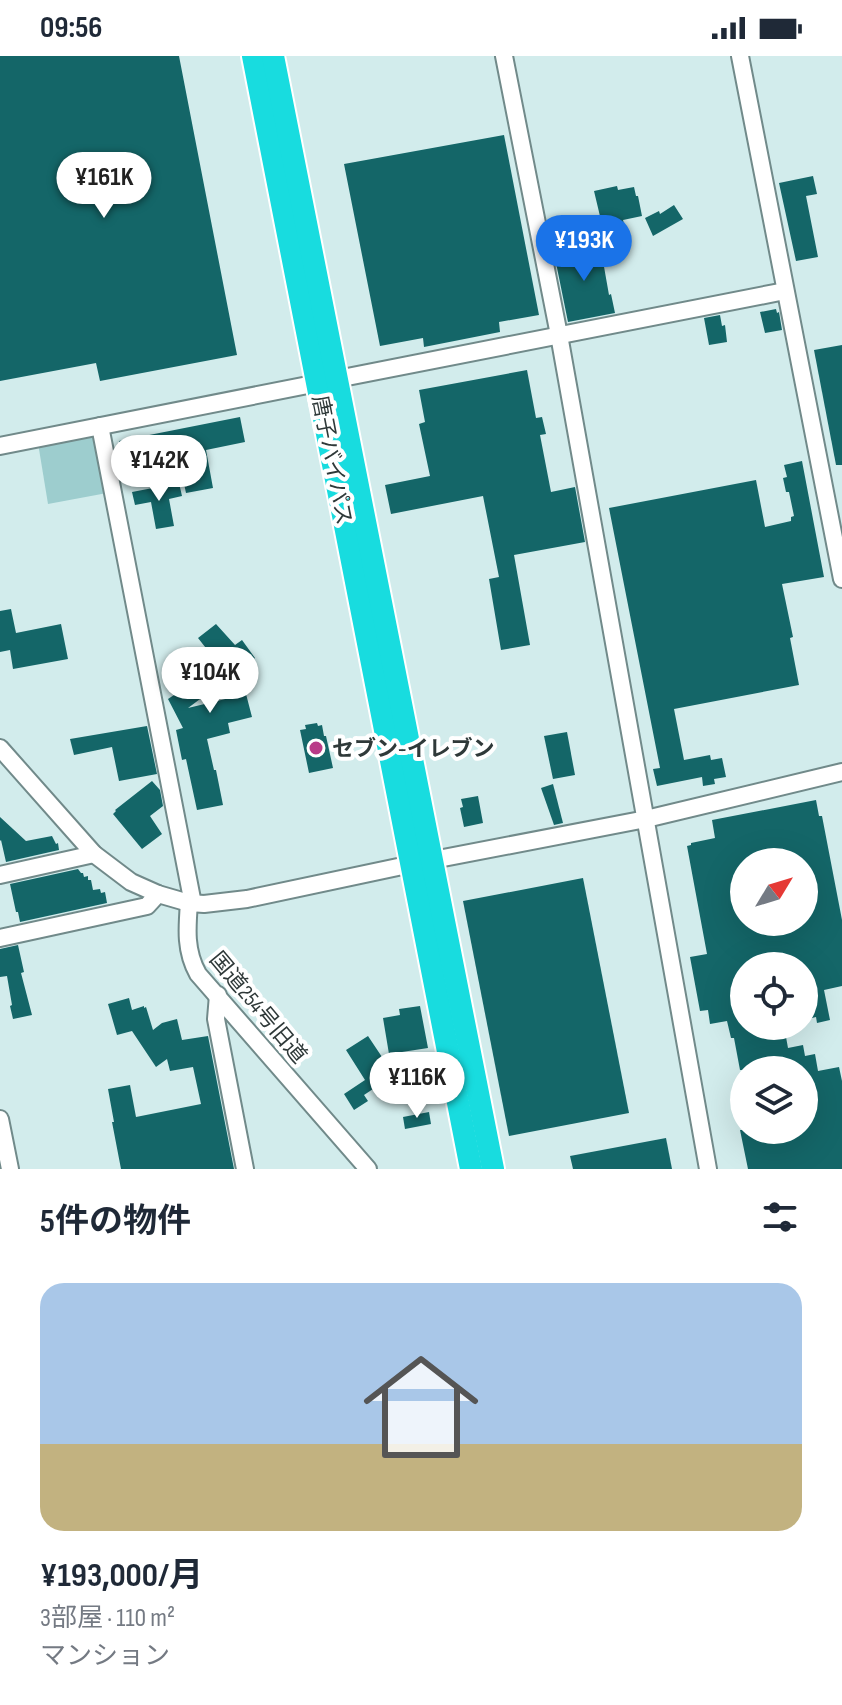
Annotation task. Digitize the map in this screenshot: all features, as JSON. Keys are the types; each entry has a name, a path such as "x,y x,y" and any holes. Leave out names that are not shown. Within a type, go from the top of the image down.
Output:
{"highway":[{"name":"唐子バイパス","path":"253,56 328,381"},
{"name":"唐子バイパス","path":"273,56 328,381 422,862"},
{"path":"422,862 471,1169"},
{"path":"422,862 493,1169"}],"street":[{"path":"504,56 559,335 708,1169"},
{"path":"740,56 842,579"},
{"path":"0,446 785,291"},
{"name":"国道254号旧道","path":"100,426 191,904 187,933 192,963 198,974 368,1169"},
{"path":"0,748 94,854 131,882 191,904 247,899 646,819 842,772"},
{"path":"0,875 94,854"},
{"path":"0,938 147,906 158,894"},
{"path":"218,995 216,1019 245,1169"},
{"path":"0,1119 10,1169"}],"shaded area":[{"path":"90,434 97,439 107,493 48,504 38,443"}],"building":[{"path":"0,56 179,56 237,355 100,381 96,363 0,381"},
{"path":"504,135 539,315 499,322 500,332 424,347 423,338 380,346 344,164"},
{"path":"813,176 817,194 806,196 818,257 796,261 779,183"},
{"path":"617,186 618,190 634,187 642,216 623,220 625,227 604,233 594,191"},
{"path":"674,205 683,219 653,236 645,218 659,211 660,214"},
{"path":"600,244 615,313 568,322 554,253"},
{"path":"776,309 782,330 765,333 760,312"},
{"path":"720,315 727,342 709,345 704,318"},
{"path":"842,345 842,465 836,465 814,350"},
{"path":"527,370 536,418 542,417 546,434 540,435 551,492 575,487 585,542 514,555 530,645 501,650 489,579 499,577 483,496 391,514 385,485 430,476 419,424 425,422 419,390"},
{"path":"240,417 245,442 206,450 213,488 186,493 178,456 124,466 119,441"},
{"path":"802,461 824,577 782,584 799,685 674,709 684,760 710,755 711,760 722,758 726,777 714,779 715,784 703,786 702,777 657,786 653,769 660,768 609,508 756,480 765,527 791,521 794,516 783,478 787,477 784,465"},
{"path":"179,483 182,496 169,499 174,526 156,529 151,502 135,505 132,492"},
{"path":"11,609 16,633 61,624 68,659 13,669 10,650 0,652 0,611"},
{"path":"216,624 235,645 242,640 255,658 188,708 246,694 252,717 228,723 230,733 207,739 223,805 197,810 176,730 183,728 168,699 198,679 220,674 205,655 209,652 198,638"},
{"path":"317,723 318,726 322,725 326,736 333,768 309,773 300,730 306,729 305,725"},
{"path":"147,726 157,774 119,781 112,747 74,755 70,739"},
{"path":"567,732 575,775 553,779 544,736"},
{"path":"152,781 160,790 163,806 150,816 162,834 142,849 113,814"},
{"path":"553,784 563,823 554,825 541,788"},
{"path":"478,796 483,823 464,827 461,799"},
{"path":"816,800 819,816 822,816 842,920 842,986 824,990 830,1020 818,1023 818,952 730,952 730,1034 727,1021 710,1024 708,1010 700,1011 690,957 707,954 687,846 715,838 712,820"},
{"path":"0,817 26,841 52,836 59,850 6,862 0,841"},
{"path":"78,869 91,880 93,890 105,892 107,903 20,922 10,884"},
{"path":"583,878 629,1113 509,1136 463,901"},
{"path":"18,945 24,972 21,973 32,1015 13,1019 7,976 0,977 0,949"},
{"path":"129,998 132,1010 146,1007 153,1030 162,1023 177,1019 182,1040 208,1036 234,1169 121,1169 108,1089 130,1085 136,1117 201,1104 193,1067 170,1071 167,1059 156,1067 132,1031 117,1035 108,1004"},
{"path":"420,1006 428,1048 389,1054 383,1018 400,1015 399,1009"},
{"path":"368,1036 394,1075 364,1095 368,1101 354,1110 344,1094 365,1080 346,1050"},
{"path":"734,1040 787,1040 788,1048 803,1045 805,1056 737,1056"},
{"path":"839,1067 842,1081 842,1169 748,1169 743,1144 818,1144 818,1071"},
{"path":"429,1112 431,1124 405,1129 403,1117"},
{"path":"666,1138 672,1169 573,1169 570,1156"}],"place":[{"name":"セブン-イレブン","path":"316,748"}]}
